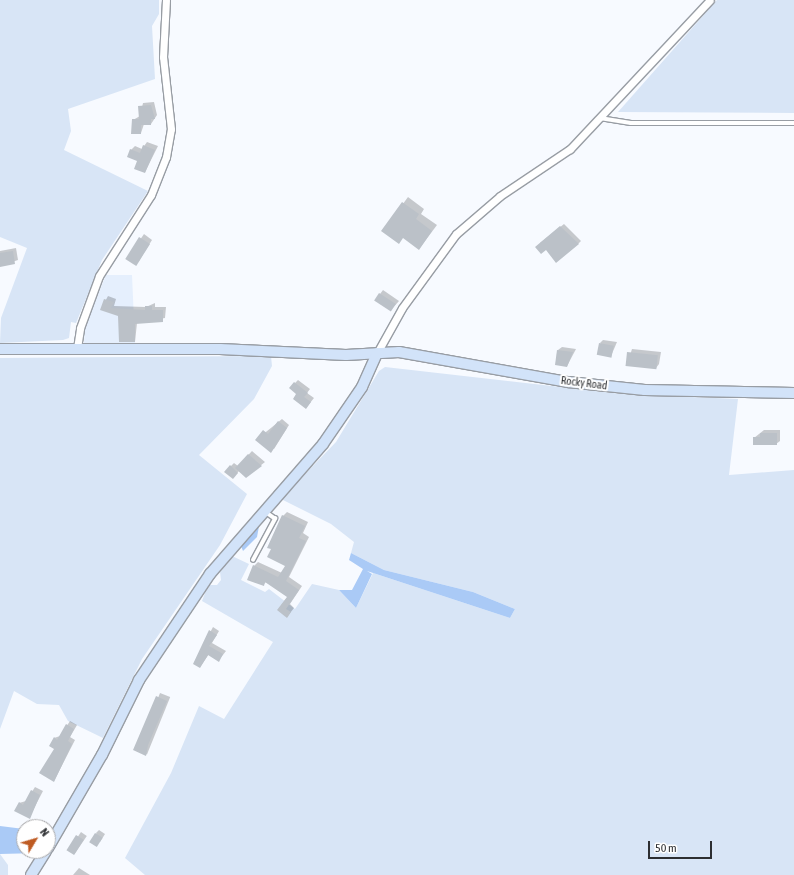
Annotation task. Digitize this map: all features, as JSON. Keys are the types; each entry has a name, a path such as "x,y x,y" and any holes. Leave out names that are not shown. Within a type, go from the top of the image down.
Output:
{"street":[{"path":"77,348 80,328 100,276 147,201 166,157 172,129 163,57 166,0"},
{"path":"56,834 106,748 139,680 210,574 263,510 323,444 362,387 377,353 406,303 456,234 500,196 570,149 710,0"},
{"name":"Rocky Road","path":"0,349 77,348 346,356 377,353 414,354 568,382 645,390 794,393"},
{"path":"31,875 41,859"}],"lane":[{"path":"600,118 631,123 794,123"},
{"path":"253,560 274,519 263,510"}],"shaded area":[{"path":"0,0 159,0 159,14 152,26 155,79 68,109 71,131 64,150 148,191 102,260 76,323 71,322 69,338 63,340 0,343 1,318 27,248 0,237"},
{"path":"717,0 794,0 794,113 618,112"},
{"path":"106,275 132,275 135,343 84,344 85,326"},
{"path":"271,356 272,366 254,399 199,455 247,494 220,545 142,659 103,738 68,721 59,705 37,704 14,691 0,729 0,358"},
{"path":"385,367 622,394 738,399 729,475 794,470 794,875 145,875 125,858 171,773 199,706 224,719 273,642 202,601 208,585 217,585 221,580 220,572 232,556 249,564 241,580 265,592 269,589 295,609 312,584 339,590 356,608 373,573 510,618 515,609 473,592 384,570 351,553 354,542 331,524 281,499 336,442 379,371"},
{"path":"260,521 257,537 243,551 241,546"},
{"path":"351,553 384,570 473,592 515,609 510,618 367,571 372,574 356,608 339,590 352,590 363,569 349,560"},
{"path":"0,826 16,828 16,854 0,854"},
{"path":"0,854 8,865 8,875 0,875"}],"building":[{"path":"151,105 155,119 151,119 151,125 141,125 141,134 131,134 132,119 139,119 138,106"},
{"path":"143,145 155,150 145,173 134,169 137,161 127,157 130,149 140,153"},
{"path":"402,202 419,214 416,219 432,231 419,250 403,238 399,244 381,231"},
{"path":"560,226 579,244 556,263 546,250 541,254 535,247"},
{"path":"139,237 150,244 136,266 125,259"},
{"path":"13,251 15,264 0,267 0,253"},
{"path":"379,293 396,304 391,311 374,301"},
{"path":"104,299 114,302 111,308 145,310 145,306 152,306 152,310 163,310 163,322 135,324 135,342 119,342 118,316 100,310"},
{"path":"599,343 614,346 611,358 597,355"},
{"path":"557,350 573,352 567,367 555,365"},
{"path":"627,352 658,355 656,369 626,366"},
{"path":"294,382 308,393 304,397 311,402 306,409 293,399 296,394 289,388"},
{"path":"278,421 287,428 271,453 255,440 263,430 268,434"},
{"path":"760,433 777,433 777,445 753,445 753,437 760,437"},
{"path":"248,454 262,466 246,478 235,468"},
{"path":"230,465 238,473 233,479 224,472"},
{"path":"282,515 305,526 299,538 306,541 286,581 299,590 286,609 291,612 287,618 277,610 287,597 265,582 264,586 247,580 253,565 278,577 285,566 267,557 271,549 267,548"},
{"path":"209,630 217,635 209,646 223,654 219,662 208,655 200,668 193,664"},
{"path":"156,696 167,701 148,745 146,756 133,750"},
{"path":"66,724 74,729 68,741 72,744 54,782 39,773 54,749 49,746 54,737 57,740"},
{"path":"31,790 40,795 30,819 14,811 19,802 23,805"},
{"path":"95,833 103,838 97,847 89,842"},
{"path":"76,835 84,840 74,855 66,850"}]}
